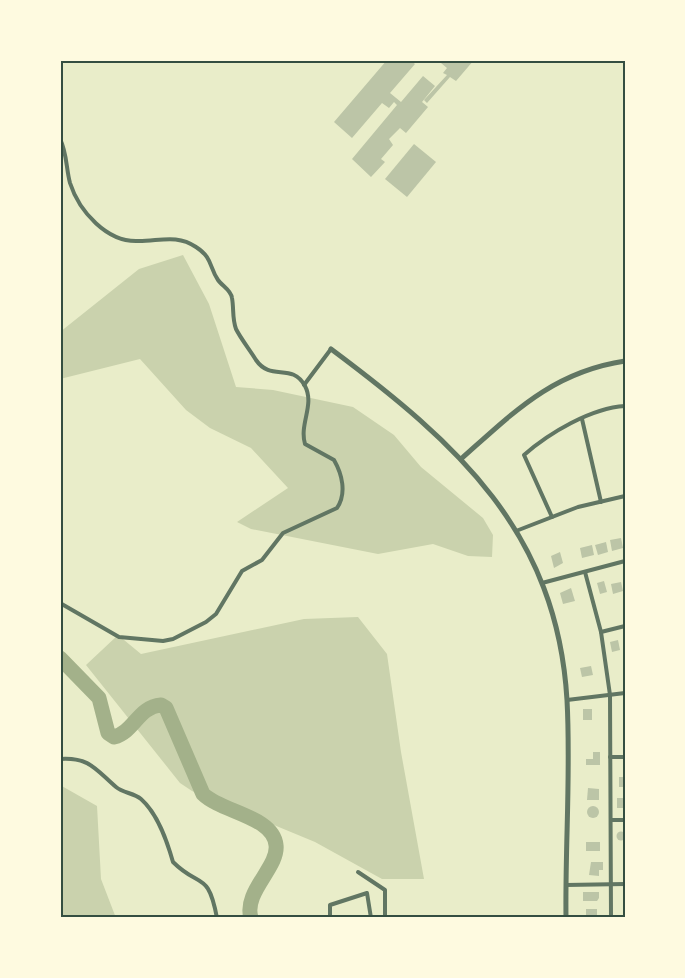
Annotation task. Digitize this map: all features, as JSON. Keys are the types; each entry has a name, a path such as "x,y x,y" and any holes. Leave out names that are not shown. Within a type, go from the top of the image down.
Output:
{"street":[{"path":"60,139 73,192 95,222 105,231 129,240 167,238 184,240 207,255 216,277 229,291 237,332 261,366 270,372 292,374 304,385 309,403 302,434 305,444 334,459 339,469 343,495 337,508 283,534 262,560 242,571 216,614 207,622 173,639 163,641 119,637 60,603"},
{"path":"304,385 331,349 423,421 487,487 516,531 542,583 558,644 567,700 566,918"},
{"path":"461,459 526,402 552,384 581,370 625,361"},
{"path":"552,517 524,455 537,444 582,419 613,406 625,406"},
{"path":"582,419 601,502"},
{"path":"516,531 552,517 625,496"},
{"path":"542,583 625,561"},
{"path":"585,572 601,632 610,695 611,918"},
{"path":"601,632 625,626"},
{"path":"567,700 625,693"},
{"path":"610,757 625,757"},
{"path":"60,759 79,760 88,764 102,772 117,788 141,799 165,837 173,862 199,878 212,893 217,918"},
{"path":"610,820 625,820"},
{"path":"358,872 385,890 385,918"},
{"path":"566,885 625,884"},
{"path":"330,918 330,905 367,893 371,918"}],"green space":[{"path":"183,255 209,304 236,387 273,390 353,407 394,435 421,467 483,518 493,535 492,557 468,556 433,544 378,554 251,529 237,522 288,488 251,448 210,428 186,410 140,359 60,379 60,332 139,269"},
{"path":"358,617 387,654 401,752 424,879 382,879 315,842 192,791 180,783 86,665 118,635 141,654 304,619"},
{"path":"60,785 97,806 101,879 116,918 60,918"}],"building":[{"path":"387,60 410,60 415,64 390,93 401,102 423,76 435,86 422,102 428,107 406,133 400,128 389,139 393,145 381,159 385,162 371,177 352,159 397,105 394,102 389,108 382,103 352,138 334,122"},
{"path":"444,60 474,60 456,81 450,77 427,103 424,100 447,75 443,73 447,68 441,63"},
{"path":"414,144 436,162 407,197 385,179"},
{"path":"621,538 623,548 612,551 610,540"},
{"path":"606,542 608,552 598,555 595,545"},
{"path":"592,545 594,555 582,558 580,548"},
{"path":"560,552 563,563 554,568 551,556"},
{"path":"604,581 607,592 600,594 597,583"},
{"path":"621,582 623,591 613,594 611,584"},
{"path":"571,588 575,601 563,604 560,593"},
{"path":"618,640 620,650 612,652 610,642"},
{"path":"591,666 593,675 582,677 580,668"},
{"path":"583,709 592,709 592,720 583,720"},
{"path":"593,752 600,752 600,765 586,765 586,759 593,759"},
{"path":"619,777 625,777 625,787 619,787"},
{"path":"588,788 599,789 599,800 587,800"},
{"path":"617,798 625,798 625,808 617,808"},
{"path":"595,806 599,812 595,818 591,818 587,810"},
{"path":"621,832 625,836 621,840 617,836"},
{"path":"586,842 600,842 600,851 586,851"},
{"path":"591,862 603,862 603,870 599,870 599,876 589,875"},
{"path":"583,892 599,892 599,898 597,901 583,901"},
{"path":"586,909 597,909 597,917 586,917"}],"waterway":[{"path":"60,658 99,698 108,733 114,737 127,730 147,710 161,705 166,708 203,794 256,821 273,835 276,845 275,853 252,899 251,918"}]}
